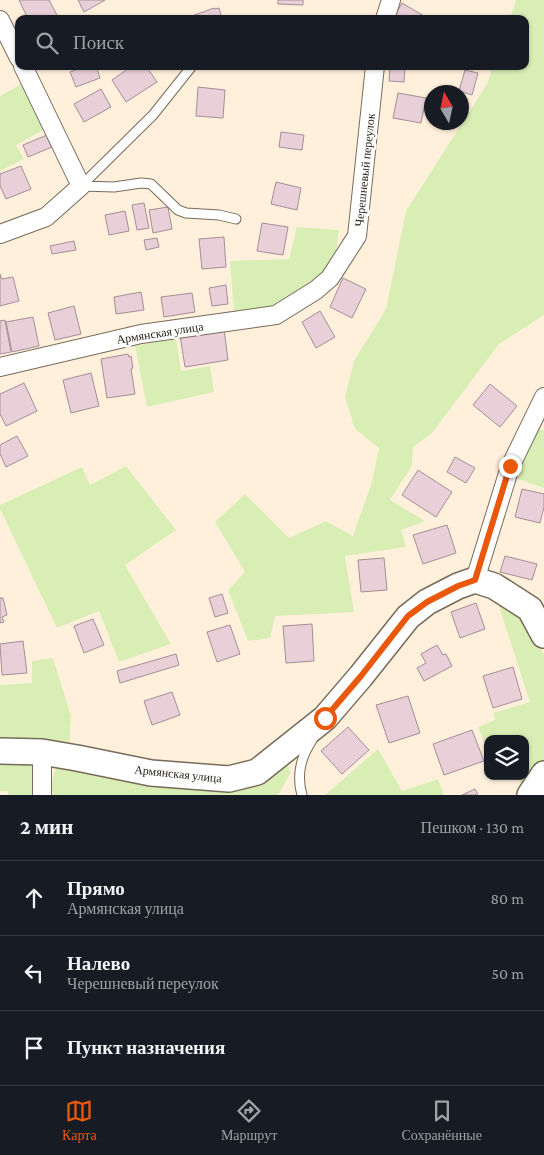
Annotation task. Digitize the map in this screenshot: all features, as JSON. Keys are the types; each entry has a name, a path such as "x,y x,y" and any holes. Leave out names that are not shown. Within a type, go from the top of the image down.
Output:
{"street":[{"path":"386,15 391,0"},
{"path":"0,20 15,50"},
{"path":"0,234 46,217 81,186 25,70"},
{"name":"Черешневый переулок","path":"316,290 330,278 357,236 375,70"},
{"name":"Армянская улица","path":"0,366 141,334 276,315 316,290"},
{"path":"544,397 510,466 475,580 494,586 530,609 544,635"},
{"name":"Армянская улица","path":"0,751 42,752 151,773 229,779 256,772 325,718 408,616 427,602 458,586 475,580"},
{"path":"42,752 42,795"},
{"path":"530,795 544,774"}],"lane":[{"path":"81,186 153,115 189,70"},
{"path":"81,186 114,187 141,183 151,184 178,210 186,213 220,215 236,219"},
{"path":"302,795 298,783 303,754 325,718"}],"green space":[{"path":"516,0 544,0 544,315 499,344 432,433 413,447 412,466 390,500 425,521 401,530 406,547 345,556 354,612 275,616 270,638 248,641 228,590 245,572 215,522 245,494 289,538 326,521 353,536 372,482 379,448 355,429 345,397 354,361 386,309 406,211 458,130 469,130 469,112 487,84 492,70 529,70 529,15 511,15"},
{"path":"23,83 45,129 16,145 24,159 0,171 0,96"},
{"path":"297,227 339,230 335,259 315,289 278,308 234,314 230,261 289,259"},
{"path":"176,338 181,371 210,366 214,392 147,407 135,346"},
{"path":"538,429 544,430 544,488 515,478"},
{"path":"126,466 176,530 125,565 171,644 119,662 99,611 57,628 0,509 0,505 82,467 90,485"},
{"path":"494,591 521,612 544,655 544,767 527,787 517,780 529,780 529,735 484,735 484,741 478,727 495,720 493,713 530,702"},
{"path":"53,658 71,716 69,748 0,745 0,685 32,683 32,661"},
{"path":"378,749 402,791 438,779 444,795 325,795"},
{"path":"0,758 38,758 38,795 8,795 8,791 0,791"},
{"path":"287,759 290,774 278,795 53,795 51,784 57,765 156,787 231,789"}],"building":[{"path":"19,0 49,0 57,15 26,15"},
{"path":"78,0 105,0 84,12"},
{"path":"278,0 303,0 303,5 278,4"},
{"path":"402,3 422,15 395,15"},
{"path":"219,8 221,15 195,15"},
{"path":"75,70 97,70 100,78 76,87 70,72"},
{"path":"126,70 149,70 157,82 126,102 112,80"},
{"path":"390,70 405,70 404,82 389,81"},
{"path":"465,70 478,73 472,95 469,94 469,85 461,85"},
{"path":"198,87 225,90 223,118 196,116"},
{"path":"101,89 111,107 84,122 74,104"},
{"path":"398,93 424,98 421,123 393,118"},
{"path":"281,132 304,135 302,150 279,147"},
{"path":"47,135 52,147 28,157 23,145"},
{"path":"21,166 31,189 6,199 0,186 0,174"},
{"path":"276,182 301,188 297,210 271,204"},
{"path":"144,203 149,228 137,230 132,205"},
{"path":"168,207 172,229 153,233 149,210"},
{"path":"125,211 129,231 109,235 105,215"},
{"path":"262,223 288,227 283,255 257,251"},
{"path":"224,237 226,267 202,269 199,239"},
{"path":"157,238 159,247 146,250 144,240"},
{"path":"74,241 76,250 52,254 50,246"},
{"path":"0,274 2,279 13,277 19,301 0,306"},
{"path":"343,278 366,289 352,318 330,307"},
{"path":"226,285 228,304 212,306 209,288"},
{"path":"141,292 144,310 116,314 114,297"},
{"path":"192,293 195,312 164,317 161,297"},
{"path":"74,306 81,334 55,340 48,313"},
{"path":"320,311 335,337 316,348 302,322"},
{"path":"33,317 39,346 12,352 6,322"},
{"path":"5,320 11,352 0,354 0,321"},
{"path":"224,329 228,360 185,367 180,335"},
{"path":"128,354 129,357 131,356 135,394 107,398 101,359"},
{"path":"91,373 99,406 71,413 63,380"},
{"path":"24,383 37,411 6,426 0,414 0,394"},
{"path":"490,384 517,406 500,427 473,405"},
{"path":"17,436 28,456 6,467 0,454 0,445"},
{"path":"455,457 475,468 466,483 447,472"},
{"path":"418,470 452,492 436,517 402,495"},
{"path":"522,489 544,494 544,507 540,523 515,517"},
{"path":"447,525 456,553 423,564 413,535"},
{"path":"505,556 537,564 532,580 500,572"},
{"path":"384,558 387,590 361,592 358,560"},
{"path":"222,594 228,613 215,617 209,598"},
{"path":"0,598 3,598 7,615 2,617 4,622 0,623"},
{"path":"476,603 485,629 460,638 451,612"},
{"path":"93,619 104,645 84,653 74,626"},
{"path":"312,624 314,661 286,663 283,626"},
{"path":"230,625 240,654 217,662 207,632"},
{"path":"23,641 27,673 2,675 0,644"},
{"path":"437,645 443,655 446,654 452,666 424,681 417,668 426,663 421,654"},
{"path":"176,654 179,665 120,683 117,671"},
{"path":"513,667 522,699 493,708 483,676"},
{"path":"172,692 180,715 152,725 144,701"},
{"path":"408,696 420,733 389,743 376,705"},
{"path":"348,727 369,750 342,774 321,751"},
{"path":"472,730 484,761 444,775 433,744"},
{"path":"475,789 478,795 462,795"}],"route":[{"path":"325,718 408,616 427,602 458,586 475,580 510,466"}]}
